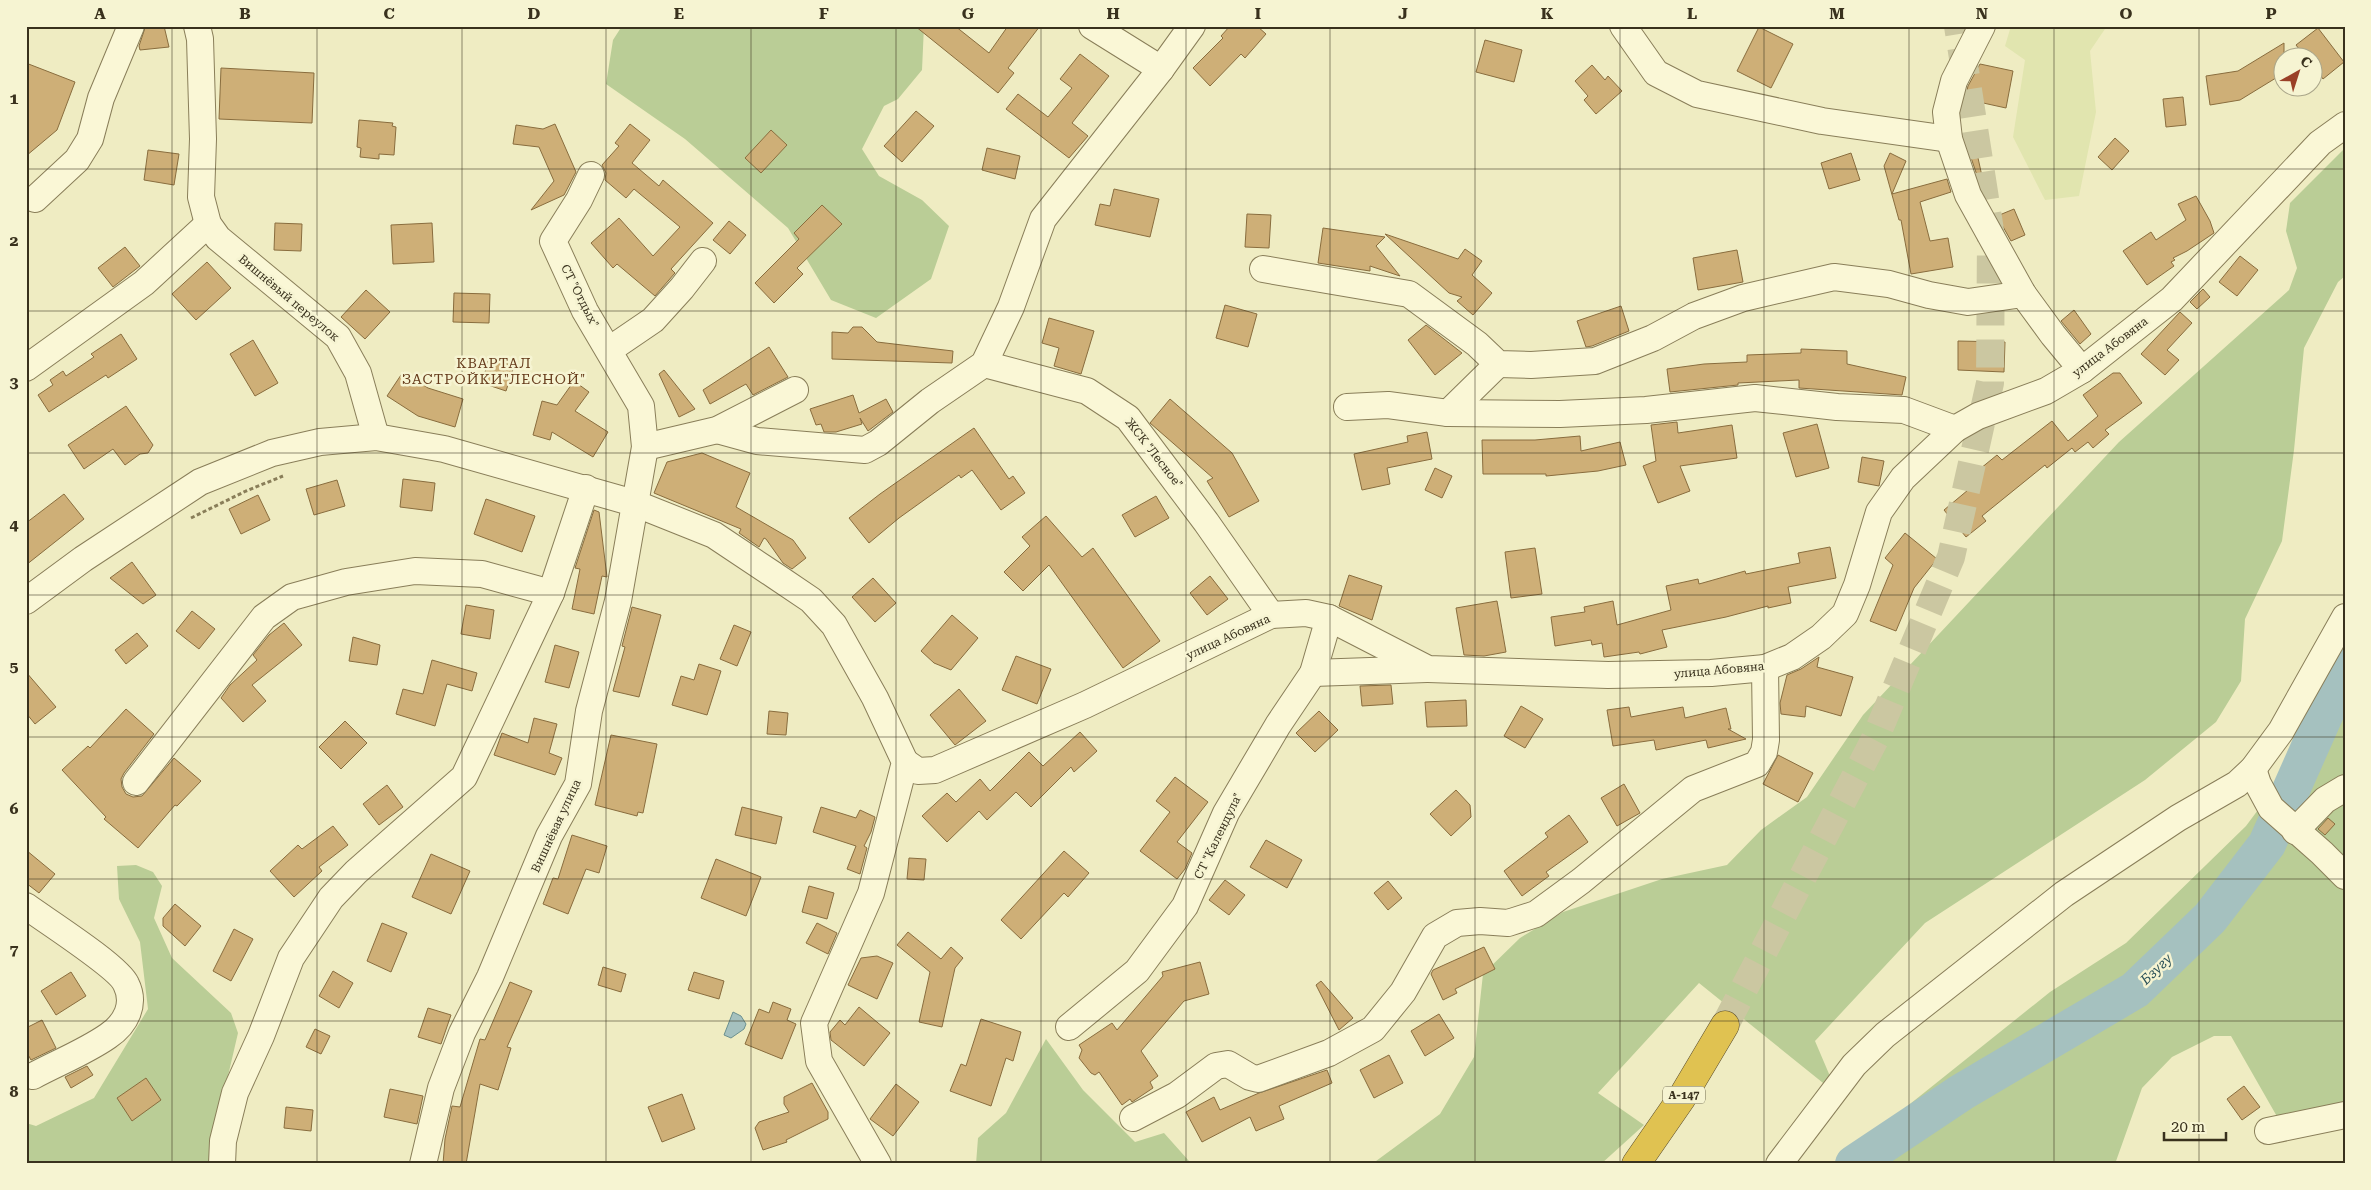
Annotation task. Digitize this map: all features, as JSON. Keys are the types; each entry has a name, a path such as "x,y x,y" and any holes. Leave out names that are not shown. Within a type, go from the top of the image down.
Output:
{"highway":[{"name":"А-147","path":"1637,1163 1681,1099 1725,1025"}],"street":[{"path":"35,199 77,160 90,140 101,98 131,26"},
{"name":"Вишнёвый переулок","path":"197,26 200,39 203,139 201,197 208,224 218,238 338,337 358,372 376,437"},
{"path":"1092,26 1161,69"},
{"path":"717,430 757,442 865,450 878,443 930,401 984,364 1011,307 1043,218 1161,69 1192,26"},
{"path":"1623,26 1656,73 1697,94 1822,121 1949,139"},
{"path":"1982,26 1954,81 1946,112 1949,139 1968,196 2023,294 2082,370"},
{"name":"улица Абовяна","path":"905,762 918,771 935,770 1085,705 1271,615 1306,613 1329,618 1428,669 1608,676 1710,673 1765,668 1792,657 1821,637 1845,614 1857,585 1879,512 1903,478 1955,428 1978,416 2046,391 2082,370 2172,300 2320,143 2345,124"},
{"name":"СТ \"Отдых\"","path":"590,175 579,200 553,241 585,311 641,406 645,447"},
{"path":"26,368 144,284 208,224"},
{"path":"609,350 653,320 702,261"},
{"path":"1263,269 1409,294 1477,344 1498,364 1530,365 1594,361 1653,338 1694,316 1735,301 1834,277 1889,284 1929,295 1968,302 2023,294"},
{"name":"ЖСК \"Лесное\"","path":"984,364 1087,392 1128,418 1206,522 1271,615"},
{"path":"1448,413 1498,364"},
{"path":"645,447 717,430 795,390"},
{"path":"1348,407 1388,405 1448,413 1560,414 1646,410 1755,398 1837,408 1904,410 1955,428"},
{"path":"26,601 83,559 200,482 272,453 320,442 376,437 444,450 586,488 634,503 714,535 811,600 834,625 875,698 905,762 871,893 814,1023 819,1062 878,1164"},
{"name":"Вишнёвая улица","path":"423,1164 441,1088 462,1033 490,977 549,836 578,784 589,711 618,601 645,447"},
{"path":"222,1164 223,1141 235,1093 261,1036 291,958 331,898 356,872 464,777 551,593 586,488"},
{"path":"136,782 264,617 292,596 346,582 415,571 482,574 551,593"},
{"path":"1779,1164 1854,1065 1885,1035 2064,894 2178,818 2237,784 2253,769 2281,731 2345,616"},
{"name":"СТ \"Календула\"","path":"1069,1027 1137,971 1185,906 1226,813 1278,725 1313,673 1329,618"},
{"path":"1133,1118 1177,1095 1216,1066 1228,1064 1250,1077 1258,1078 1329,1053 1373,1029 1403,992 1435,936 1457,923 1480,921 1508,924 1536,914 1581,881 1693,790 1757,764 1764,752 1766,740 1765,668"},
{"path":"1313,673 1428,669"},
{"path":"2253,769 2258,784 2271,808 2345,876"},
{"path":"2294,830 2325,800 2345,788"},
{"path":"26,906 106,964 126,982 130,997 130,1011 122,1023 108,1036 33,1076"},
{"path":"2268,1131 2345,1115"}],"path":[{"path":"187,521 246,491 288,474"}],"green space":[{"path":"622,26 924,26 922,70 898,99 884,106 862,149 879,176 922,200 949,226 931,279 876,318 831,300 788,228 685,139 606,84 613,40"},
{"path":"2011,26 2107,26 2090,51 2096,112 2079,196 2045,200 2013,137 2025,60 2005,46"},
{"path":"2345,148 2345,276 2338,282 2304,348 2294,450 2282,541 2245,619 2241,681 2216,722 2145,780 1925,923 1815,1041 1838,1095 1699,983 1598,1093 1644,1125 1601,1164 1372,1164 1440,1114 1474,1057 1483,974 1520,938 1563,912 1662,879 1727,865 1761,830 1807,797 1863,715 2119,442 2289,290 2297,268 2286,231 2290,203"},
{"path":"2345,697 2345,1125 2287,1134 2231,1036 2214,1036 2172,1057 2142,1088 2115,1164 1852,1164 1910,1104 2050,992 2126,943 2246,826 2340,700"},
{"path":"136,865 153,872 162,886 154,918 172,958 231,1013 238,1033 210,1153 210,1164 26,1164 26,1123 36,1126 94,1098 148,1009 140,942 119,899 117,866"},
{"path":"1046,1039 1083,1090 1135,1142 1164,1133 1189,1161 1201,1164 976,1164 978,1138 1006,1113"}],"water":[{"path":"733,1012 741,1016 746,1024 744,1029 731,1038 724,1035"}],"building":[{"path":"164,26 169,47 140,50 139,46 145,28"},
{"path":"915,26 955,26 989,53 1008,26 1040,26 1008,68 1014,73 998,93"},
{"path":"1230,26 1257,26 1266,34 1245,58 1241,54 1210,86 1193,68 1223,38 1221,36"},
{"path":"1759,27 1793,44 1771,88 1737,71"},
{"path":"2318,28 2344,62 2324,78 2324,48 2298,48 2296,45"},
{"path":"1485,40 1522,50 1514,82 1476,72"},
{"path":"2284,43 2284,48 2276,48"},
{"path":"2274,49 2274,79 2240,100 2210,105 2206,76 2238,71"},
{"path":"1080,54 1109,76 1072,123 1088,136 1069,158 1006,109 1018,94 1048,117 1072,88 1060,79"},
{"path":"26,63 75,82 57,130 26,156"},
{"path":"1980,64 2013,71 2006,108 1965,99 1968,86"},
{"path":"1592,65 1605,80 1608,76 1622,91 1596,114 1584,100 1588,96 1575,81"},
{"path":"221,68 314,73 312,123 219,119"},
{"path":"2183,97 2186,125 2166,127 2163,99"},
{"path":"916,111 934,126 902,162 884,146"},
{"path":"359,120 393,123 392,126 396,127 394,155 379,154 379,159 360,157 361,148 357,147"},
{"path":"555,124 576,172 564,195 531,210 554,181 539,147 513,144 516,125 543,129"},
{"path":"630,124 650,140 632,163 659,186 663,180 713,223 671,269 675,273 655,296 617,264 613,268 591,243 619,218 653,256 680,227 634,189 626,198 605,180 606,173 602,165 619,146 615,143"},
{"path":"771,130 787,145 761,173 745,158"},
{"path":"1973,135 1985,190 1982,190 1964,137"},
{"path":"2115,138 2129,151 2112,170 2098,157"},
{"path":"987,148 1020,156 1015,179 982,170"},
{"path":"148,150 179,154 174,185 144,180"},
{"path":"1851,153 1860,180 1829,189 1821,163"},
{"path":"1890,153 1906,161 1892,194 1947,179 1951,192 1920,202 1930,241 1948,238 1953,267 1911,274 1901,220 1899,220 1884,166"},
{"path":"1114,189 1159,199 1150,237 1095,225 1100,204 1110,206"},
{"path":"2196,196 2210,221 2214,233 2173,258 2175,260 2171,262 2174,266 2147,285 2123,251 2151,232 2156,240 2186,220 2178,204"},
{"path":"822,205 842,224 797,268 803,274 774,303 755,283 799,239 794,233"},
{"path":"2014,209 2025,235 2011,241 1997,216"},
{"path":"1247,214 1271,215 1269,248 1245,247"},
{"path":"729,221 746,235 730,254 713,240"},
{"path":"275,223 302,224 301,251 274,250"},
{"path":"432,223 434,262 393,264 391,225"},
{"path":"1323,228 1385,237 1376,246 1400,276 1370,266 1370,271 1318,263"},
{"path":"1385,234 1458,259 1465,249 1482,261 1472,275 1492,293 1473,315 1457,301 1462,297 1449,293"},
{"path":"125,247 140,266 113,287 98,268"},
{"path":"1737,250 1743,282 1698,290 1693,258"},
{"path":"2240,256 2258,270 2237,296 2219,282"},
{"path":"207,262 231,288 196,320 172,294"},
{"path":"2203,289 2210,297 2197,309 2190,302"},
{"path":"366,290 390,312 365,339 341,317"},
{"path":"454,293 490,294 489,323 453,322"},
{"path":"1225,305 1257,314 1248,347 1216,338"},
{"path":"1621,306 1629,331 1586,347 1577,321"},
{"path":"2074,310 2091,334 2080,344 2061,321"},
{"path":"2180,312 2192,323 2167,350 2179,360 2165,375 2141,354"},
{"path":"1049,318 1094,331 1081,374 1054,366 1059,348 1042,343"},
{"path":"1426,325 1462,353 1435,375 1408,340"},
{"path":"853,327 862,327 877,342 953,351 952,363 832,359 832,332 848,333"},
{"path":"121,334 137,359 108,378 106,375 49,412 38,395 53,385 50,380 63,371 66,376 94,357 91,354"},
{"path":"253,340 278,383 255,396 230,354"},
{"path":"1958,341 2005,342 2004,372 1958,370"},
{"path":"769,347 788,377 753,395 746,384 710,404 703,390"},
{"path":"1801,349 1847,351 1847,364 1906,377 1902,395 1799,388 1799,380 1738,383 1738,385 1670,392 1667,369 1704,364 1747,362 1747,355 1801,353"},
{"path":"489,358 514,366 506,391 482,383"},
{"path":"664,370 695,409 679,417 659,374"},
{"path":"403,372 428,388 463,399 455,427 418,416 387,396"},
{"path":"2113,373 2120,373 2142,403 2105,430 2109,434 2093,448 2088,442 2075,452 2072,448 2047,468 2045,465 1982,516 1986,521 1966,537 1944,510 1980,480 1975,473 1997,455 2002,460 2052,421 2068,441 2098,416 2083,395"},
{"path":"574,381 589,392 575,411 608,432 593,457 552,432 550,440 533,435 542,401 557,405"},
{"path":"853,395 859,413 886,399 893,412 868,431 860,418 862,424 836,432 824,432 821,424 816,425 810,409"},
{"path":"1170,399 1232,453 1259,501 1229,517 1207,481 1213,478 1150,423"},
{"path":"126,406 153,445 148,453 140,454 125,465 113,449 84,469 68,445"},
{"path":"1677,422 1678,433 1732,425 1737,458 1680,466 1690,491 1658,503 1643,466 1656,461 1651,425"},
{"path":"1817,424 1829,468 1796,477 1783,433"},
{"path":"974,428 1009,479 1013,476 1025,493 1001,510 972,470 961,478 959,475 899,518 869,543 849,518"},
{"path":"1427,432 1432,459 1387,468 1390,484 1362,490 1354,454 1408,442 1407,436"},
{"path":"1580,436 1581,451 1620,442 1626,465 1598,471 1546,476 1546,474 1483,474 1482,440 1535,440"},
{"path":"702,453 750,473 736,507 793,540 806,558 792,569 783,563 766,539 764,538 759,547 739,533 741,529 654,493 667,462"},
{"path":"1862,457 1884,461 1879,486 1858,482"},
{"path":"1435,468 1452,476 1442,498 1425,490"},
{"path":"403,479 435,483 432,511 400,507"},
{"path":"337,480 345,506 314,515 306,489"},
{"path":"64,494 84,519 26,565 26,523"},
{"path":"258,495 270,520 241,534 229,509"},
{"path":"1156,496 1169,518 1135,537 1122,515"},
{"path":"486,499 535,516 522,552 474,534"},
{"path":"594,510 599,512 607,577 602,576 594,614 572,609 580,569 575,568"},
{"path":"1046,516 1082,557 1093,548 1160,641 1123,668 1049,565 1023,591 1004,572 1030,546 1022,537"},
{"path":"1905,533 1937,559 1914,588 1896,631 1870,621 1893,565 1885,558"},
{"path":"1830,547 1836,578 1788,587 1791,603 1768,608 1768,606 1662,630 1667,647 1640,654 1639,652 1604,657 1602,643 1592,645 1591,640 1555,646 1551,617 1585,612 1584,607 1613,601 1617,625 1671,610 1666,586 1698,579 1699,584 1745,571 1746,574 1800,563 1798,553"},
{"path":"1535,548 1542,594 1511,598 1505,552"},
{"path":"132,562 156,595 143,604 110,578"},
{"path":"1349,575 1382,586 1372,620 1339,606"},
{"path":"1210,576 1228,599 1207,615 1190,593"},
{"path":"873,578 896,603 875,622 852,597"},
{"path":"1497,601 1506,652 1484,656 1464,655 1456,608"},
{"path":"466,605 494,610 490,639 461,634"},
{"path":"632,607 661,615 639,697 613,691 625,647 622,646"},
{"path":"192,611 215,629 199,649 176,631"},
{"path":"952,615 978,638 951,670 934,663 921,651"},
{"path":"284,623 302,645 252,685 266,701 243,722 221,698 230,685 257,660 253,655 269,635"},
{"path":"734,625 751,632 737,666 720,659"},
{"path":"137,633 148,646 126,664 115,650"},
{"path":"353,637 380,645 377,665 349,661"},
{"path":"555,645 579,652 569,688 545,682"},
{"path":"1016,656 1051,669 1037,704 1002,690"},
{"path":"1819,657 1817,667 1853,677 1841,716 1806,706 1805,717 1781,714 1780,703 1787,675 1801,669"},
{"path":"432,660 477,673 472,691 447,684 435,726 396,714 403,689 423,694"},
{"path":"699,664 721,671 707,715 672,705 681,676 694,680"},
{"path":"26,672 56,707 35,724 26,713"},
{"path":"1391,685 1393,704 1362,706 1360,686"},
{"path":"959,689 986,721 955,745 930,715"},
{"path":"1466,700 1467,726 1427,727 1425,702"},
{"path":"1521,706 1543,719 1525,748 1504,736"},
{"path":"1629,707 1631,717 1683,707 1685,718 1726,708 1731,729 1728,729 1746,739 1708,748 1706,740 1656,750 1654,740 1613,746 1607,710"},
{"path":"126,709 154,734 121,779 122,787 126,794 133,797 142,796 174,758 201,781 177,806 175,805 138,848 104,819 106,817 62,770 88,746 90,748"},
{"path":"769,711 788,713 786,735 767,734"},
{"path":"1319,711 1338,730 1315,752 1296,733"},
{"path":"534,718 557,724 549,753 562,758 555,775 494,755 502,733 528,743"},
{"path":"345,721 367,743 341,769 319,747"},
{"path":"1080,732 1097,751 1074,772 1071,767 1031,807 1016,792 987,820 979,811 947,842 922,816 947,793 956,802 980,779 990,791 1029,752 1043,766"},
{"path":"611,735 657,744 643,813 638,812 637,816 595,805"},
{"path":"1778,755 1813,773 1798,802 1763,784"},
{"path":"1175,777 1208,802 1177,842 1192,853 1185,869 1177,879 1140,851 1170,812 1156,801"},
{"path":"1624,784 1640,813 1617,826 1601,798"},
{"path":"387,785 403,807 379,825 363,804"},
{"path":"1456,790 1470,805 1471,817 1451,836 1430,814"},
{"path":"742,807 782,817 776,844 735,835"},
{"path":"821,807 856,818 860,810 875,817 871,832 864,846 867,848 860,874 847,869 856,846 813,832"},
{"path":"1569,815 1588,842 1546,872 1549,876 1522,896 1504,871 1548,837 1545,833"},
{"path":"2328,818 2335,824 2325,835 2318,829"},
{"path":"333,826 348,845 319,867 322,871 294,897 270,871 298,845 302,849"},
{"path":"572,835 607,846 599,873 586,869 568,914 543,904 553,878 558,879"},
{"path":"1266,840 1302,860 1287,888 1250,867"},
{"path":"26,850 55,874 39,893 26,883"},
{"path":"1064,851 1089,873 1068,897 1064,893 1021,939 1001,920"},
{"path":"431,854 470,871 451,914 412,897"},
{"path":"909,858 926,859 924,880 907,879"},
{"path":"716,859 761,877 746,916 701,898"},
{"path":"1225,880 1245,895 1229,915 1209,900"},
{"path":"1388,881 1402,898 1388,910 1374,893"},
{"path":"809,886 834,893 827,919 802,912"},
{"path":"175,904 201,926 185,946 163,926 163,918"},
{"path":"382,923 407,933 391,972 367,961"},
{"path":"817,923 837,933 828,954 806,943"},
{"path":"234,929 253,939 231,981 213,971"},
{"path":"908,932 941,959 951,947 963,958 955,968 942,1027 919,1022 930,972 897,945"},
{"path":"1484,947 1495,969 1455,989 1457,993 1443,1000 1431,974 1433,970"},
{"path":"877,956 893,963 877,999 848,985 861,958"},
{"path":"1200,962 1209,994 1184,1001 1141,1051 1158,1076 1150,1082 1153,1088 1132,1102 1130,1099 1122,1105 1099,1072 1095,1075 1091,1073 1079,1058 1082,1050 1079,1045 1112,1023 1117,1030 1163,976 1162,972"},
{"path":"603,967 626,974 621,992 598,985"},
{"path":"333,971 353,983 339,1008 319,996"},
{"path":"71,972 86,996 56,1015 41,991"},
{"path":"694,972 724,981 719,999 688,990"},
{"path":"1321,981 1353,1018 1339,1030 1316,985"},
{"path":"510,982 532,991 507,1047 511,1048 498,1090 480,1084 466,1164 443,1164 445,1139 452,1106 460,1107 480,1039 485,1040"},
{"path":"773,1002 791,1009 787,1020 796,1024 782,1059 745,1044 759,1009 769,1013"},
{"path":"859,1007 890,1033 864,1066 831,1040 830,1032 840,1020 845,1025"},
{"path":"428,1008 451,1015 441,1044 418,1037"},
{"path":"1439,1014 1454,1038 1425,1056 1411,1031"},
{"path":"981,1019 1021,1032 1013,1061 1006,1058 991,1106 950,1091 961,1064 966,1066"},
{"path":"42,1020 56,1048 31,1060 26,1051 26,1028"},
{"path":"315,1029 330,1036 321,1054 306,1047"},
{"path":"1389,1055 1403,1083 1374,1098 1360,1070"},
{"path":"87,1066 93,1075 71,1088 65,1077"},
{"path":"1327,1070 1332,1083 1279,1106 1284,1119 1256,1131 1250,1117 1202,1142 1186,1112 1214,1097 1220,1110 1259,1093"},
{"path":"146,1078 161,1100 132,1121 117,1098"},
{"path":"812,1083 828,1112 828,1119 786,1140 787,1142 763,1150 755,1128 759,1122 789,1112 784,1104 784,1097"},
{"path":"896,1084 919,1102 893,1136 870,1119"},
{"path":"2244,1086 2260,1107 2242,1120 2227,1099"},
{"path":"390,1089 423,1096 417,1124 384,1117"},
{"path":"682,1094 695,1129 662,1142 648,1107"},
{"path":"286,1107 313,1110 311,1131 284,1128"}],"waterway":[{"name":"Бзугу","path":"1854,1164 1962,1092 2135,990 2210,918 2267,844 2345,668"}],"tunnel":[{"path":"1725,1025 1875,739 1951,557 1990,383 1991,237 1958,26"}],"district":[{"name":"КВАРТАЛ ЗАСТРОЙКИ\"ЛЕСНОЙ\"","path":"494,372"}]}
